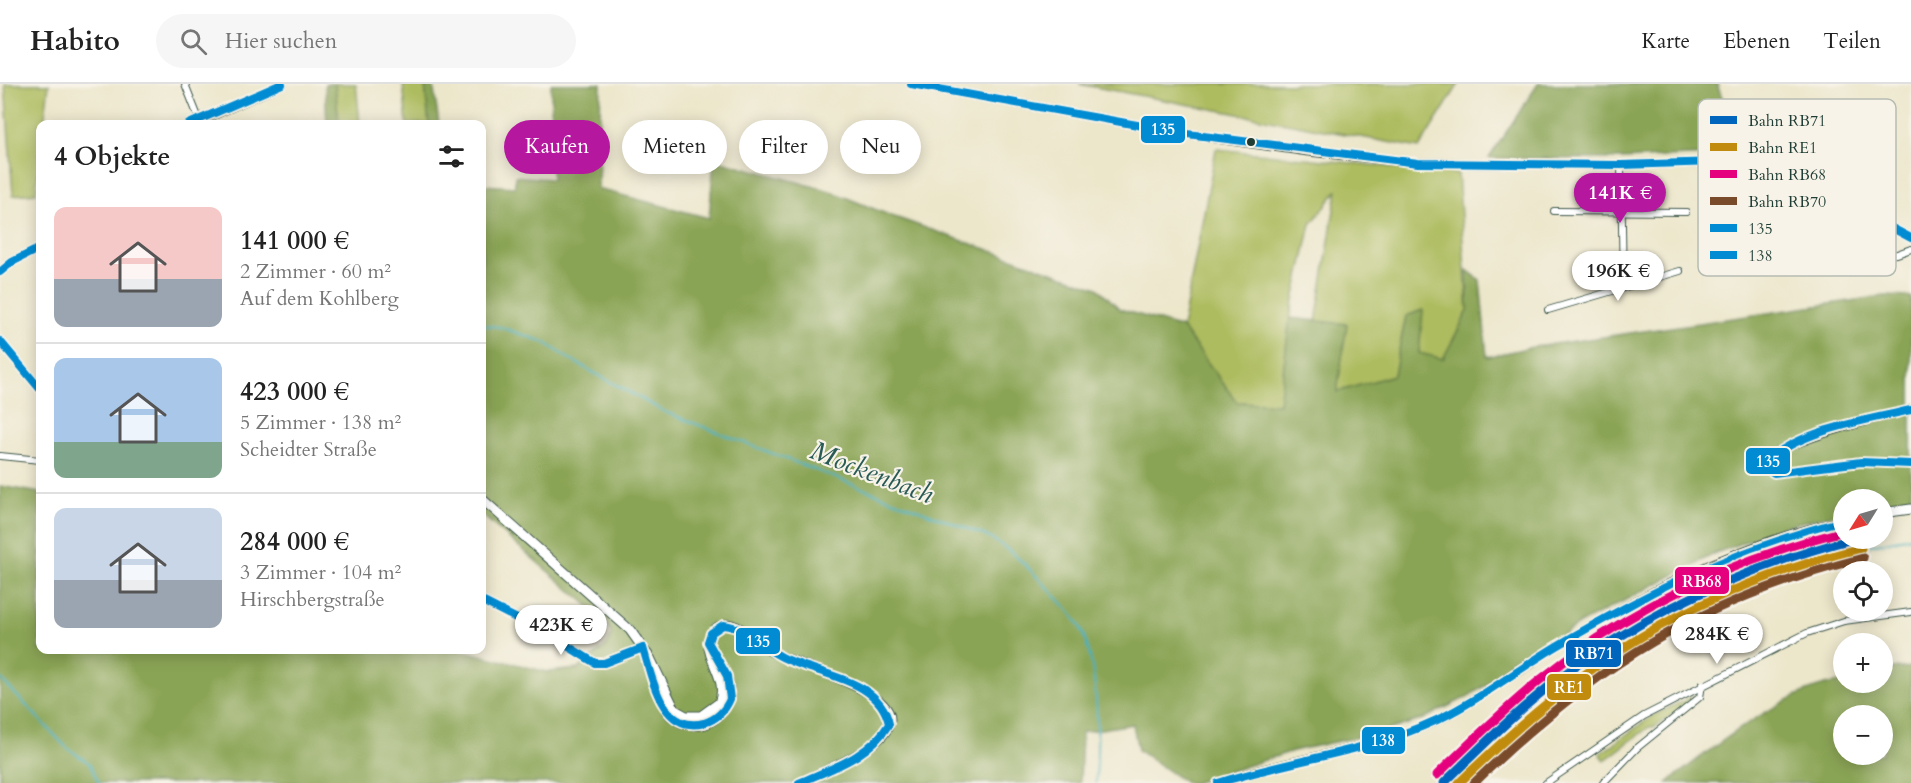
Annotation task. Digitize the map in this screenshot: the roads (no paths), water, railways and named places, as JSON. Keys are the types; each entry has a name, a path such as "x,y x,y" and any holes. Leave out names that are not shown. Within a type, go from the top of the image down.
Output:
{"street":[{"path":"185,84 202,120"},
{"path":"207,120 282,84"},
{"path":"911,84 1094,118 1308,151 1418,163 1621,165 1698,162"},
{"path":"1621,165 1623,288"},
{"path":"1554,212 1686,212"},
{"path":"1896,230 1911,238"},
{"path":"1896,254 1911,249"},
{"path":"0,272 12,262 36,250"},
{"path":"1548,310 1680,271"},
{"path":"0,342 36,384"},
{"path":"1911,410 1812,437 1775,452 1767,462 1768,469 1774,473 1861,462 1911,464"},
{"path":"0,456 36,460"},
{"path":"486,503 613,614 643,648 675,710 694,717 714,709 719,704 723,691 722,678 709,652 708,642 711,633 719,626 733,625 777,655 860,689 884,704 888,712 889,725 880,740 799,783"},
{"path":"1893,511 1911,509"},
{"path":"1218,783 1260,769 1382,740 1425,726 1473,701 1585,630 1676,583 1774,541 1833,524"},
{"path":"486,603 595,663 604,663 643,648"},
{"path":"1546,783 1644,716 1702,685 1825,626 1911,612"},
{"path":"1604,783 1637,748 1700,697 1702,685"}],"waterway":[{"name":"Mockenbach","path":"486,325 500,327 544,342 571,360 665,412 984,535 1007,549 1062,603 1081,629 1092,664 1095,684 1096,783"},
{"path":"1479,783 1500,745 1528,714 1579,674 1633,640 1709,600 1787,569 1828,556 1911,537"},
{"path":"0,678 66,747 89,763 99,783"}],"rail line":[{"name":"RB68","path":"1437,775 1487,726 1540,680 1609,630 1722,571 1803,542 1833,534"},
{"name":"RB71","path":"1444,783 1546,688 1630,630 1665,610 1739,576 1833,544"},
{"name":"RE1","path":"1459,783 1505,739 1551,701 1596,666 1643,636 1691,609 1743,586 1858,549"},
{"name":"RB70","path":"1474,783 1563,704 1607,671 1652,642 1750,594 1863,558"}]}
